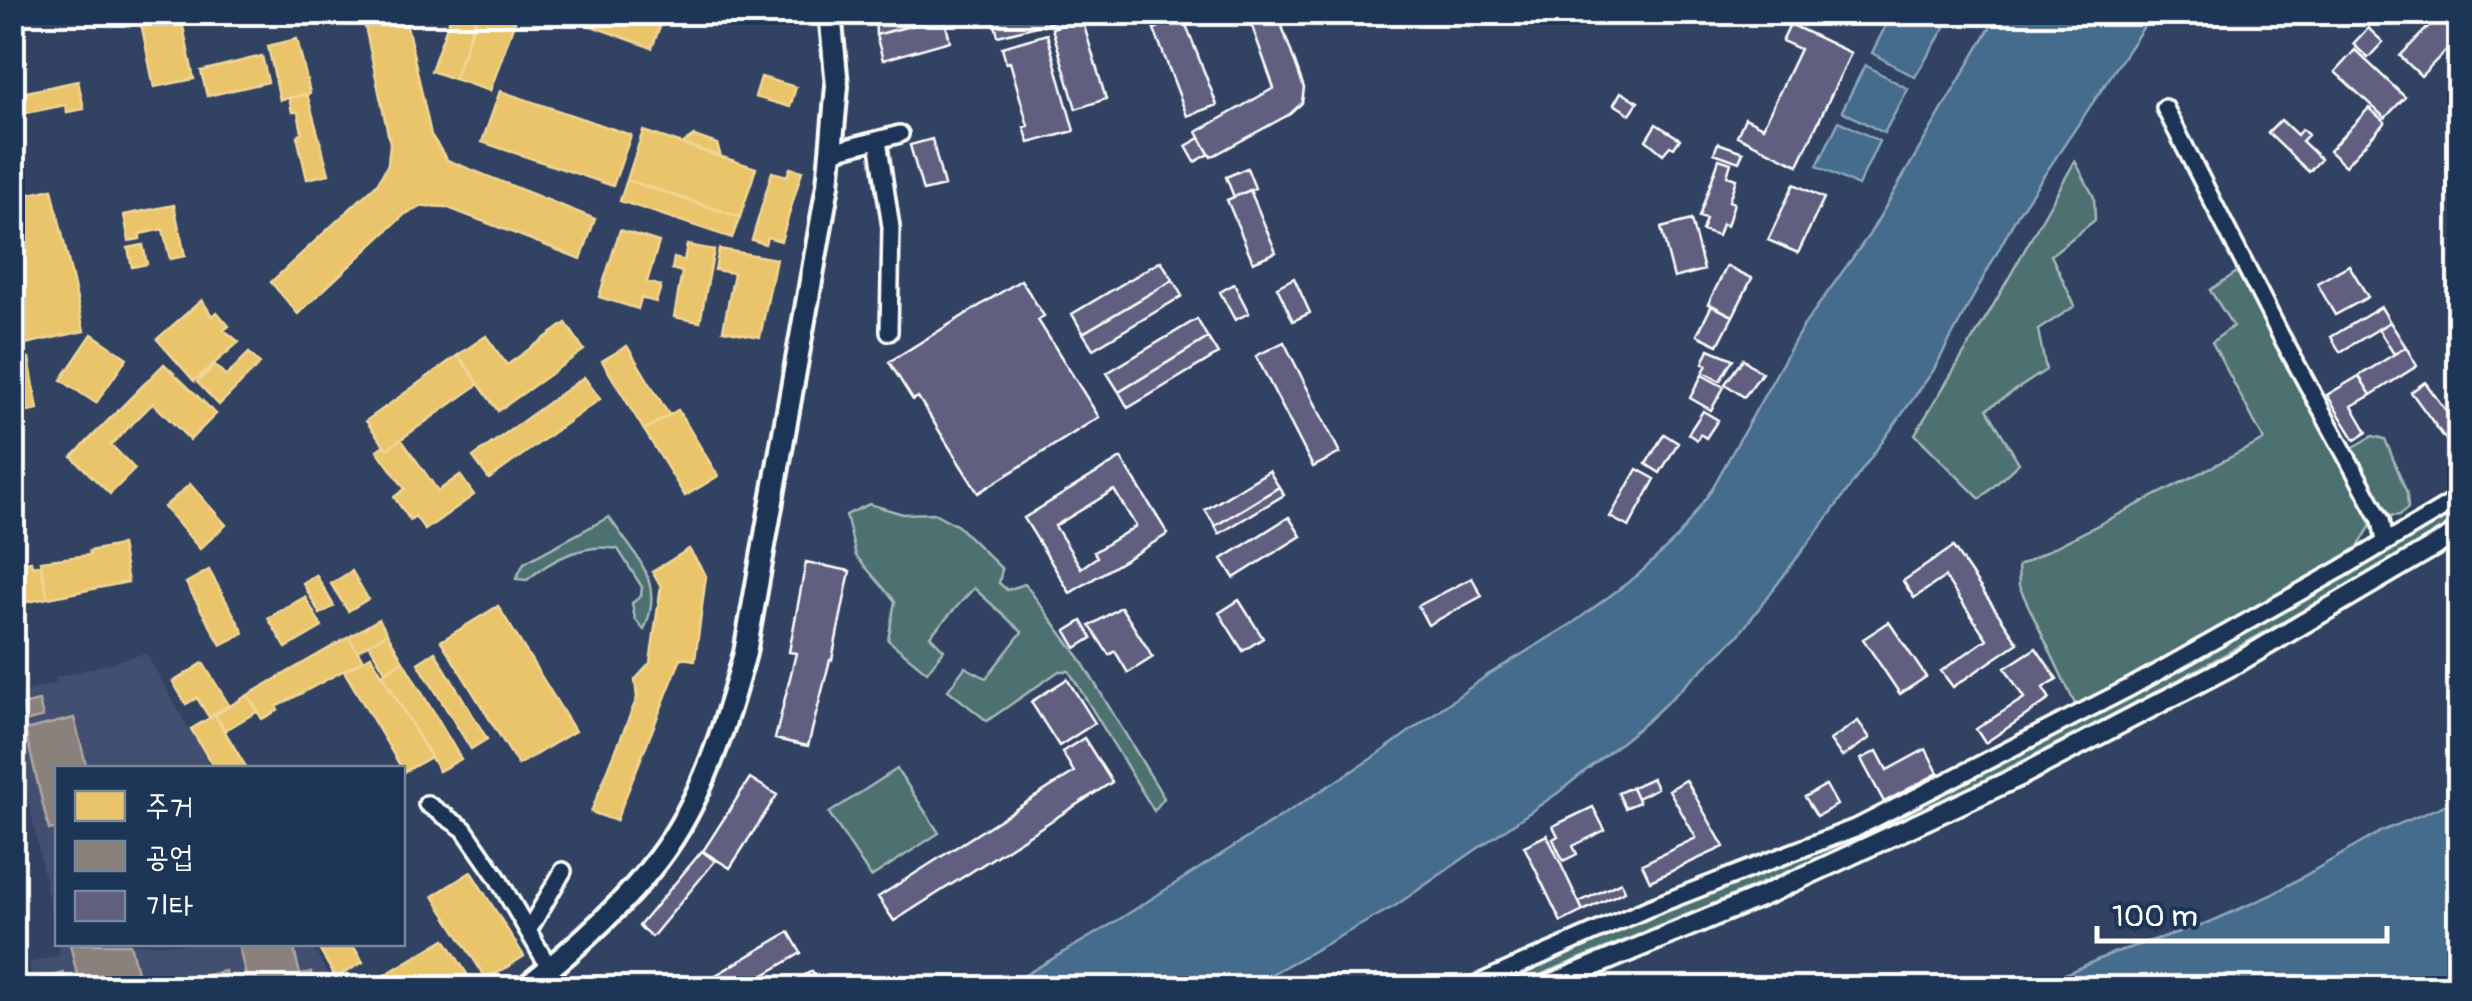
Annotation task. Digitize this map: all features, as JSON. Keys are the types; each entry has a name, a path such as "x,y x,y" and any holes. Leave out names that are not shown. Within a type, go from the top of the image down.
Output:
{"main road":[{"path":"525,988 550,969 659,858 684,815 726,724 746,652 825,205 837,86 830,12"}],"street":[{"path":"2165,108 2280,334 2382,520 2385,541"},
{"path":"831,152 900,134"},
{"path":"878,140 892,227 889,332"},
{"path":"1468,988 1649,908 1860,826 2131,687 2460,498"},
{"path":"1540,988 1767,894 2020,776 2240,661 2460,531"},
{"path":"428,804 464,829 550,969"},
{"path":"528,932 563,871"}],"shaded area":[{"path":"1999,12 2153,13 2018,214 1933,371 1738,636 1645,723 1559,792 1395,906 1246,988 1003,988 1115,922 1377,755 1486,676 1573,623 1638,575 1678,537 1710,492 1802,328 1869,235"},
{"path":"1892,13 1929,13 1945,27 1915,77 1872,53"},
{"path":"1865,65 1908,89 1884,133 1842,111"},
{"path":"1839,121 1879,141 1858,186 1817,166"},
{"path":"146,653 210,766 55,766 55,931 13,723 12,695 56,683 55,678"},
{"path":"2459,799 2459,988 2033,988 2113,953 2210,922 2271,895 2382,831"},
{"path":"58,946 312,946 335,988 35,988 29,963 60,955"}],"green space":[{"path":"2075,161 2094,197 2095,220 2051,255 2075,306 2038,330 2046,370 1987,409 2019,463 1980,499 1915,434"},
{"path":"2237,272 2370,514 2370,527 2353,555 2314,581 2085,703 2075,704 2019,586 2018,566 2264,440 2212,342 2233,326 2210,290"},
{"path":"2373,436 2385,439 2407,493 2408,508 2400,515 2389,516 2376,502 2355,457 2352,448"},
{"path":"2459,500 2459,519 2322,600 2113,715 1971,787 1705,907 1508,988 1481,988 1841,837"},
{"path":"869,504 903,514 934,513 958,526 1002,569 999,583 1007,590 1025,584 1079,657 1164,798 1154,811 1069,671 1059,671 987,721 948,690 965,667 986,678 1022,632 974,588 930,636 944,650 927,672 888,640 895,601 856,556 846,515"},
{"path":"609,517 637,557 649,583 650,613 644,630 635,619 632,603 641,596 642,587 618,549 581,550 547,565 527,580 516,579 524,563"},
{"path":"897,769 939,833 871,877 829,813"}],"building: 주거":[{"path":"180,12 194,79 154,87 140,18"},
{"path":"362,12 404,12 431,135 447,160 595,219 581,259 446,207 423,206 405,214 298,314 271,282 377,184 388,164 390,143"},
{"path":"452,12 476,19 454,79 431,71"},
{"path":"478,12 518,12 490,91 454,79"},
{"path":"553,12 637,12 662,21 652,48"},
{"path":"297,39 310,93 280,100 268,46"},
{"path":"262,56 268,82 207,96 201,71"},
{"path":"761,77 796,87 790,107 755,97"},
{"path":"78,81 84,109 67,112 65,105 12,116 12,95"},
{"path":"500,91 631,135 613,186 482,142"},
{"path":"307,94 329,174 307,179 297,136 302,132 298,112 292,112 289,98"},
{"path":"643,131 756,168 740,217 627,180"},
{"path":"694,136 717,144 721,157 682,144"},
{"path":"790,168 802,171 781,241 767,237 765,244 752,240 772,172 787,176"},
{"path":"627,180 740,217 732,238 620,201"},
{"path":"52,189 84,331 12,347 12,198"},
{"path":"174,205 185,256 170,259 163,229 129,241 124,215"},
{"path":"620,230 659,242 647,282 661,286 656,302 641,298 638,309 599,297"},
{"path":"143,245 147,264 132,267 128,248"},
{"path":"687,245 714,250 700,322 674,317 682,272 672,269 674,258 684,261"},
{"path":"719,249 776,259 760,337 723,330 734,273 715,270"},
{"path":"202,300 212,316 217,312 229,326 224,330 239,342 194,381 157,339"},
{"path":"566,323 584,350 498,411 458,355 486,336 507,365"},
{"path":"92,334 127,358 96,403 61,380"},
{"path":"627,346 669,415 644,430 602,361"},
{"path":"249,353 260,364 219,405 197,382 215,365 226,376"},
{"path":"458,355 479,384 387,449 366,421"},
{"path":"29,358 38,410 12,415 12,361"},
{"path":"164,364 216,414 190,440 153,403 111,445 135,469 110,494 72,457"},
{"path":"584,377 600,399 489,479 473,457"},
{"path":"678,410 718,476 685,496 644,430"},
{"path":"401,439 438,491 460,475 474,495 425,530 415,516 410,520 394,497 405,489 377,450 384,445 387,449"},
{"path":"190,484 226,525 200,549 164,507"},
{"path":"121,545 128,582 48,598 40,561 90,555 89,551"},
{"path":"689,549 706,576 695,660 681,658 616,821 591,812 637,698 635,680 650,663 661,586 652,572"},
{"path":"31,561 32,566 41,564 48,598 12,605 12,564"},
{"path":"209,570 244,633 221,645 186,583"},
{"path":"352,571 368,599 348,611 331,584"},
{"path":"316,575 334,606 320,614 303,583"},
{"path":"305,597 322,627 286,648 268,618"},
{"path":"498,606 575,731 518,765 441,641"},
{"path":"379,619 387,633 357,651 349,637"},
{"path":"387,633 403,661 385,671 369,644"},
{"path":"349,637 363,660 276,707 278,710 262,719 248,695"},
{"path":"435,652 487,739 471,749 418,663"},
{"path":"371,656 431,757 405,771 344,671"},
{"path":"403,661 461,759 439,771 382,674"},
{"path":"203,663 229,705 209,717 197,698 186,704 173,682"},
{"path":"248,695 258,711 225,730 215,715"},
{"path":"215,715 245,766 213,766 191,729"},
{"path":"471,872 524,956 487,980 433,896"},
{"path":"445,939 467,974 443,988 438,980 424,988 363,988"},
{"path":"317,946 353,946 363,962 336,978"}],"building: 공업":[{"path":"39,701 43,717 25,722 22,705"},
{"path":"74,718 86,766 55,766 55,829 49,830 25,730"},
{"path":"70,946 130,946 141,988 80,988"},
{"path":"238,946 293,946 300,975 311,972 315,988 249,988"},
{"path":"225,971 230,988 150,988"},
{"path":"63,973 67,988 43,988 40,979"}],"building: 기타":[{"path":"875,12 913,12 916,24 876,35"},
{"path":"992,12 1066,12 1067,18 998,36"},
{"path":"1148,12 1196,12 1154,29"},
{"path":"1247,12 1277,12 1304,88 1302,103 1290,114 1211,157 1197,132 1274,88"},
{"path":"2439,16 2459,37 2421,76 2400,56"},
{"path":"944,17 950,41 883,60 876,35"},
{"path":"1183,17 1217,105 1187,116 1154,29"},
{"path":"1082,19 1106,99 1076,109 1052,28"},
{"path":"1790,24 1851,53 1798,165 1737,136 1745,118 1763,127 1800,49 1782,41"},
{"path":"2368,28 2383,42 2368,58 2353,44"},
{"path":"1047,34 1074,131 1029,143 1010,62 1006,63 1002,47"},
{"path":"2355,50 2405,97 2385,118 2335,72"},
{"path":"1621,92 1638,102 1630,114 1614,104"},
{"path":"2369,108 2385,122 2345,166 2329,151"},
{"path":"2281,120 2297,135 2302,129 2308,135 2302,141 2321,159 2309,172 2268,133"},
{"path":"1656,124 1680,139 1663,154 1646,140"},
{"path":"1200,138 1209,154 1195,162 1186,146"},
{"path":"932,139 944,186 923,191 910,145"},
{"path":"1718,143 1743,152 1739,162 1714,153"},
{"path":"1719,159 1731,163 1727,176 1736,179 1727,226 1722,224 1718,236 1702,231 1706,219 1699,217"},
{"path":"1247,168 1255,188 1234,197 1226,177"},
{"path":"1794,184 1824,198 1798,253 1768,240"},
{"path":"1250,190 1276,252 1253,262 1227,200"},
{"path":"1691,220 1704,270 1674,278 1661,228"},
{"path":"1161,261 1173,280 1083,333 1072,314"},
{"path":"2349,265 2368,297 2335,315 2317,283"},
{"path":"1727,266 1752,278 1733,316 1708,304"},
{"path":"1294,278 1310,313 1293,321 1277,287"},
{"path":"1021,280 1044,316 1038,320 1099,417 978,493 918,397 913,400 889,362"},
{"path":"1173,280 1182,296 1093,349 1083,333"},
{"path":"1234,284 1249,313 1235,320 1220,292"},
{"path":"1712,305 1733,316 1718,345 1697,335"},
{"path":"2381,307 2390,322 2340,352 2331,337"},
{"path":"1197,319 1208,338 1119,392 1107,373"},
{"path":"2390,322 2406,347 2394,354 2378,329"},
{"path":"1208,338 1218,354 1128,408 1119,392"},
{"path":"1284,342 1340,453 1313,467 1256,356"},
{"path":"2406,347 2417,366 2371,395 2359,376"},
{"path":"1709,349 1733,359 1720,381 1703,372"},
{"path":"1743,359 1762,373 1744,397 1725,384"},
{"path":"1702,375 1724,387 1711,410 1690,398"},
{"path":"2359,376 2371,395 2352,406 2367,432 2355,440 2327,395"},
{"path":"2425,382 2460,430 2460,459 2411,392"},
{"path":"1703,411 1718,420 1706,438 1700,434 1697,440 1688,434"},
{"path":"1664,434 1678,443 1660,473 1646,464"},
{"path":"1121,458 1168,534 1070,593 1024,518","holes":["1114,490 1136,526 1094,552 1097,557 1081,568 1055,526"]},
{"path":"1637,469 1655,479 1629,527 1610,517"},
{"path":"1269,471 1279,487 1215,526 1205,510"},
{"path":"1279,487 1284,495 1219,534 1215,526"},
{"path":"1289,517 1301,536 1234,578 1222,559"},
{"path":"1953,547 2018,643 1953,687 1941,671 1987,639 1945,577 1914,598 1903,581"},
{"path":"806,562 850,571 832,660 808,746 775,739 796,653 789,652"},
{"path":"1472,578 1482,596 1428,625 1418,606"},
{"path":"1239,600 1263,638 1243,651 1219,613"},
{"path":"1121,607 1153,657 1128,673 1115,651 1109,655 1090,626"},
{"path":"1082,621 1092,638 1076,648 1066,631"},
{"path":"1889,622 1926,677 1900,694 1863,639"},
{"path":"2036,648 2057,679 2043,688 2050,699 1985,743 1976,729 2024,698 2005,668"},
{"path":"1067,679 1095,723 1059,746 1031,702"},
{"path":"1858,721 1870,738 1842,757 1830,740"},
{"path":"1084,738 1112,782 894,921 878,897 1074,772 1062,752"},
{"path":"1926,749 1938,773 1884,802 1861,759 1877,751 1887,770"},
{"path":"750,778 777,795 730,868 703,851"},
{"path":"1652,778 1657,788 1637,798 1632,787"},
{"path":"1686,780 1724,847 1650,881 1642,864 1696,838 1669,790"},
{"path":"1826,785 1837,805 1817,816 1805,797"},
{"path":"1632,787 1639,802 1625,808 1618,793"},
{"path":"1593,807 1605,830 1573,846 1577,854 1563,861 1553,839 1558,836 1553,826"},
{"path":"1547,835 1583,911 1561,922 1524,846"},
{"path":"702,851 715,861 652,937 639,926"},
{"path":"1621,882 1625,891 1583,911 1579,902"},
{"path":"789,932 801,953 742,988 694,988"},
{"path":"812,971 823,988 783,988"}]}
